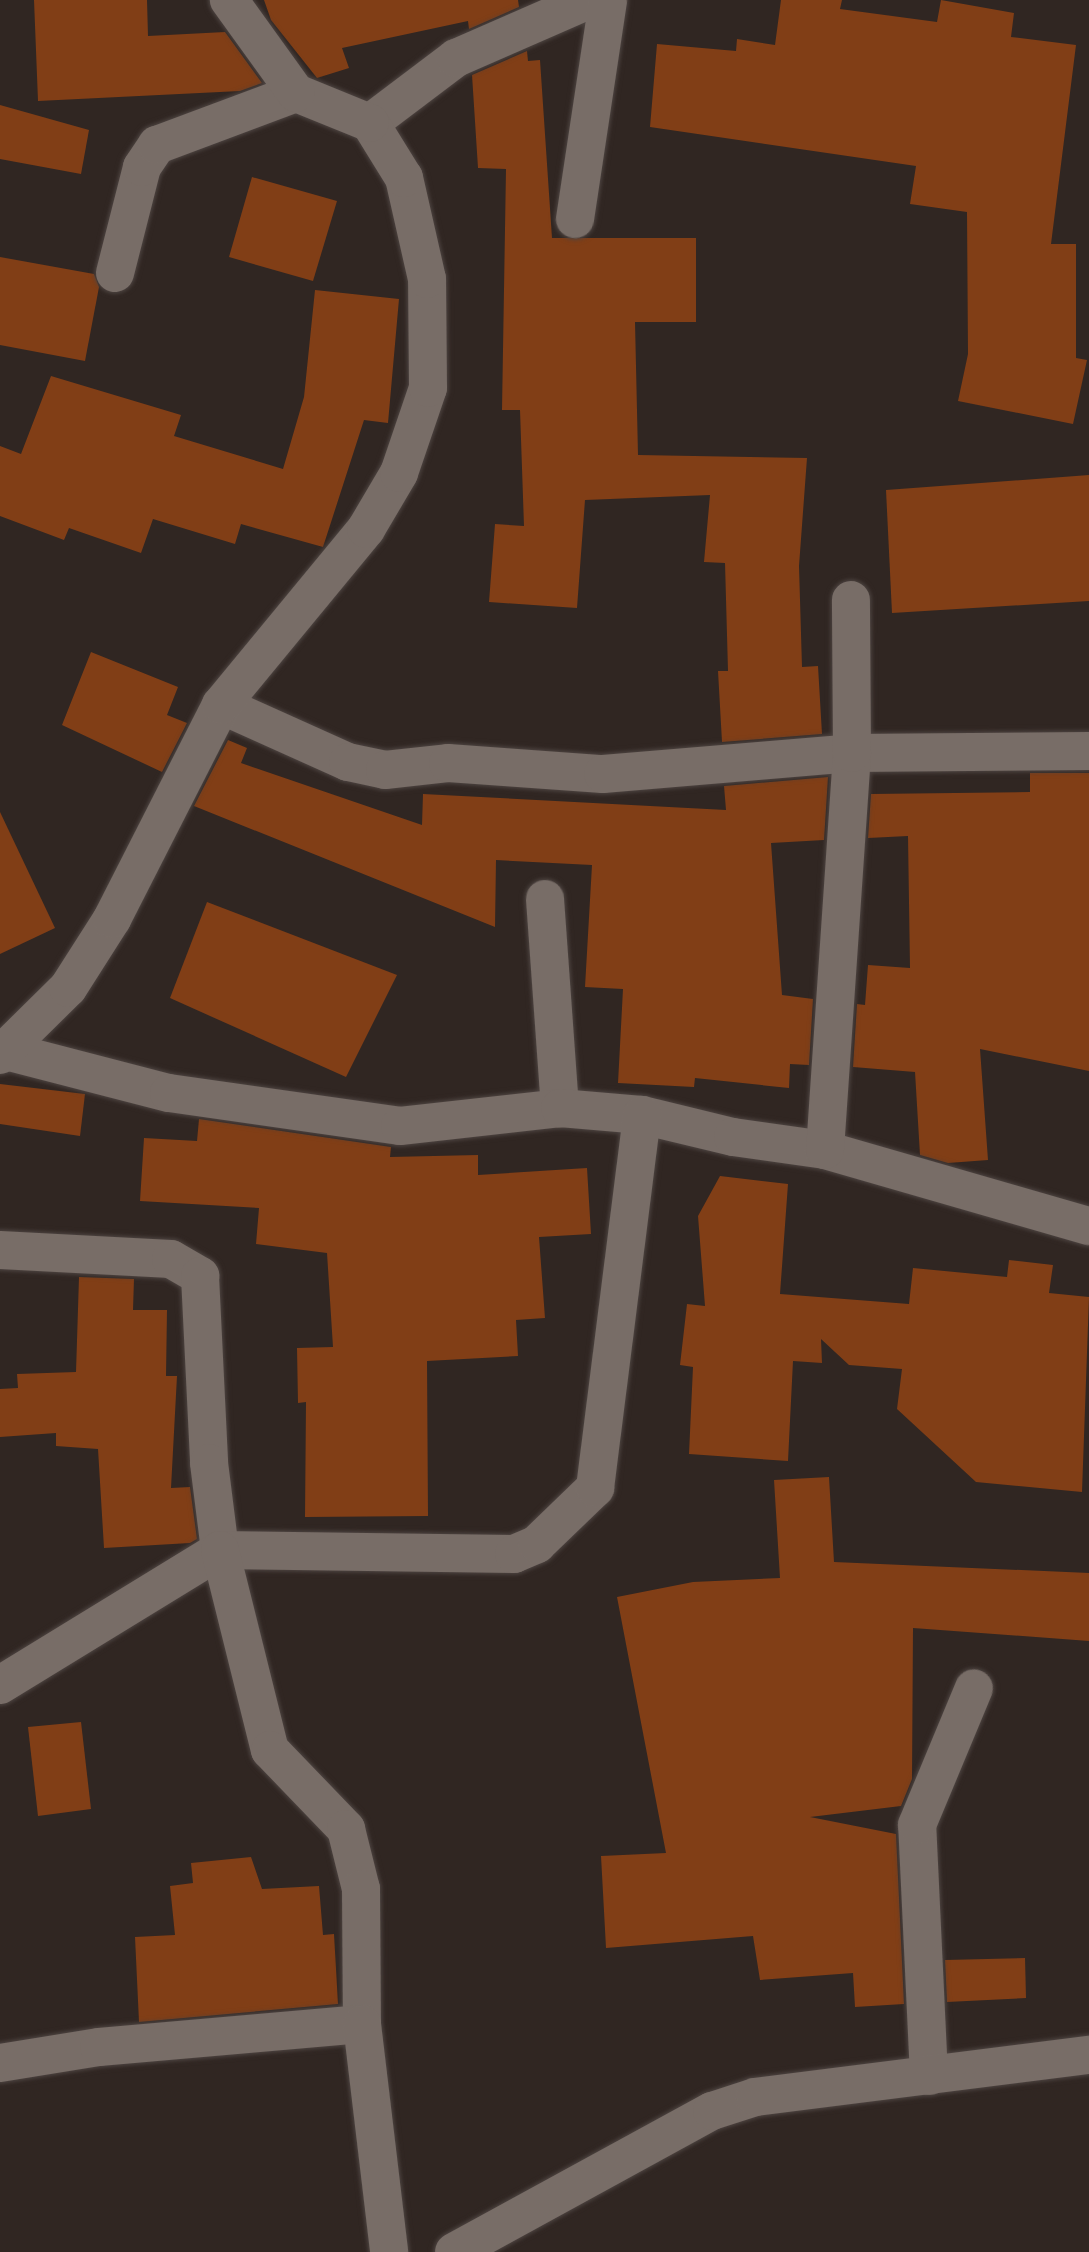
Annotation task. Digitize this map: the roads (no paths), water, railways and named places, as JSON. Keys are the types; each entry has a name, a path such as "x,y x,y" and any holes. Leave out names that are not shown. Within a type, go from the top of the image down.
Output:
{"street":[{"path":"5,1053 68,988 112,919 221,705 366,529 399,474 428,388 427,279 404,178 370,123 296,93 229,0"},
{"path":"370,123 456,58 589,0"},
{"path":"575,219 608,0"},
{"path":"115,273 142,167 157,145 296,93"},
{"path":"825,1150 852,753 851,600"},
{"path":"221,705 348,762 385,770 449,763 603,774 852,753 1089,751"},
{"path":"545,898 560,1108"},
{"path":"5,1053 169,1093 400,1126 560,1108 642,1115 733,1137 825,1150 1089,1226"},
{"path":"0,1685 220,1550 514,1554 537,1544 595,1488 642,1115"},
{"path":"0,1250 171,1259 200,1276 209,1463 220,1550 270,1750 346,1829 361,1889 362,2024 388,2252"},
{"path":"929,2076 917,1825 974,1688"},
{"path":"0,2063 99,2047 362,2024"},
{"path":"454,2252 712,2111 755,2098 1089,2055"}]}
